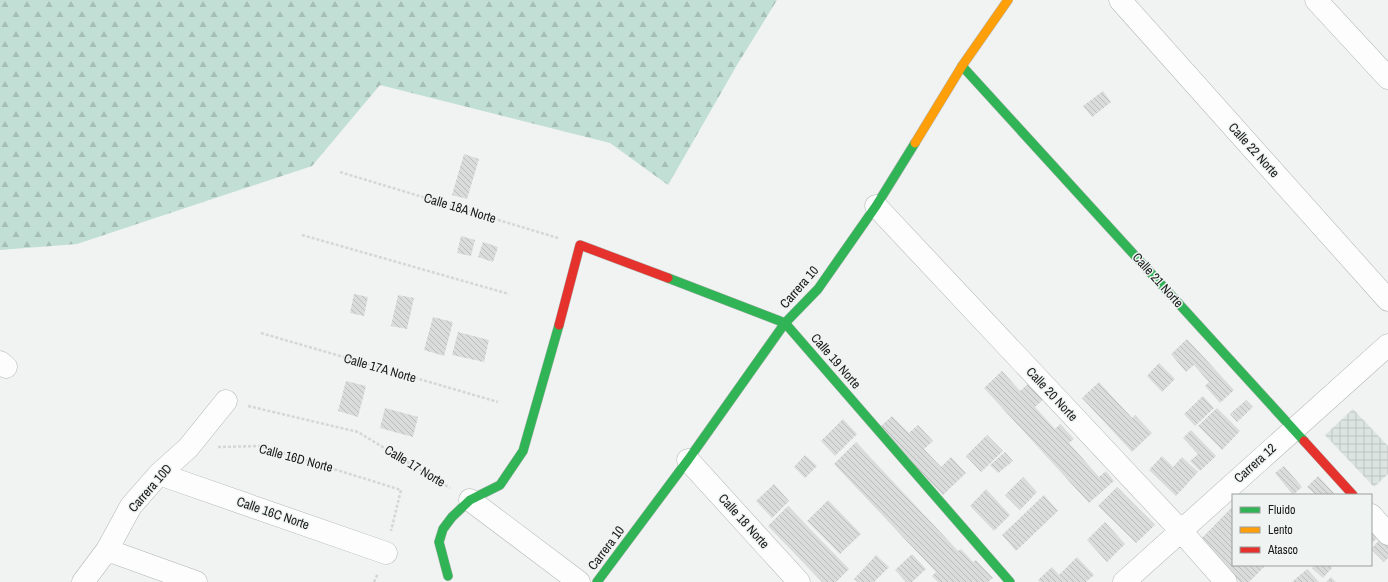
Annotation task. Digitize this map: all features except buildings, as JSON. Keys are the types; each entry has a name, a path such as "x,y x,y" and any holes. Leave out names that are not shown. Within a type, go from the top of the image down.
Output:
{"street":[{"name":"Carrera 10","path":"597,582 688,460 785,323 818,289 876,206 962,66 1008,0"},
{"name":"Calle 22 Norte","path":"1120,0 1388,300"},
{"path":"1316,0 1388,78"},
{"name":"Calle 21 Norte","path":"962,66 1352,494"},
{"name":"Calle 20 Norte","path":"876,206 1181,531 1226,582"},
{"path":"448,576 439,542 443,529 452,517 470,500 500,485 523,451 580,245"},
{"name":"Calle 19 Norte","path":"580,245 785,323 1010,582"},
{"name":"Carrera 12","path":"1124,582 1293,429 1388,346"},
{"name":"Carrera 10D","path":"83,582 107,550 131,506 159,474 188,448 226,401"},
{"name":"Calle 18 Norte","path":"688,460 799,582"},
{"name":"Calle 16C Norte","path":"159,474 386,553"},
{"path":"470,500 579,582"},
{"path":"1372,516 1388,534"},
{"path":"107,550 196,582"}],"path":[{"name":"Calle 18A Norte","path":"340,172 580,245"},
{"path":"302,235 509,294"},
{"name":"Calle 17A Norte","path":"261,333 498,402"},
{"name":"Calle 17 Norte","path":"226,401 358,432 470,500"},
{"name":"Calle 16D Norte","path":"188,448 260,446 401,490"}],"shaded area":[{"path":"1353,409 1388,446 1388,474 1374,487 1325,435"}],"green space":[{"path":"0,0 777,0 737,65 668,185 610,143 380,85 312,166 77,244 0,250"}],"traffic: fast":[{"path":"962,66 1304,441"},
{"path":"597,582 688,460 785,323 818,289 876,206 915,143"},
{"path":"668,278 785,323 1010,582"},
{"path":"448,576 439,542 443,529 452,517 470,500 500,485 523,451 559,325"}],"traffic: slow":[{"path":"915,143 962,66 1008,0"}],"traffic: jam":[{"path":"559,325 580,245 668,278"},
{"path":"1304,441 1352,494"}]}
